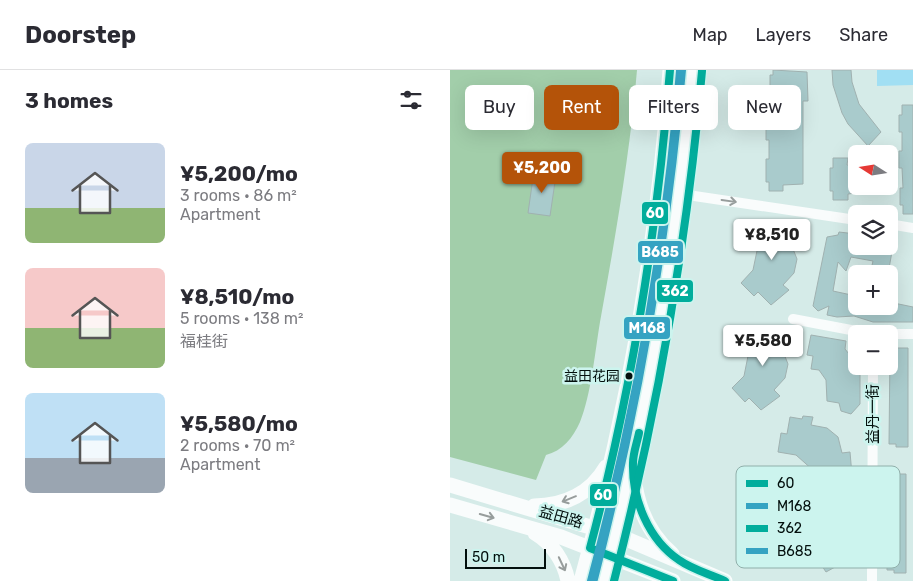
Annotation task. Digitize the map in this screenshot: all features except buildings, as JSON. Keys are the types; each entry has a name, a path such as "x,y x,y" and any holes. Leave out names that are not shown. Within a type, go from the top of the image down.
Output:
{"main road":[{"path":"581,581 614,454 639,319 659,193 670,70"},
{"path":"604,581 617,534 633,462 666,296 681,194 692,70"},
{"path":"520,505 543,506 561,503 579,496 595,484 614,454"},
{"path":"633,462 638,499 651,531 664,547 679,560"},
{"name":"益田路","path":"450,485 617,534 725,581"},
{"name":"益田路","path":"450,506 590,548 673,581"},
{"path":"525,527 543,537 553,548 562,562 568,581"}],"street":[{"path":"681,194 848,219"},
{"path":"898,226 913,228"},
{"path":"793,318 848,329"},
{"path":"898,334 913,334"},
{"name":"益丹一街","path":"873,375 873,466"},
{"name":"益丹一街","path":"872,568 872,581"}],"green space":[{"path":"450,70 637,70 635,85 629,85 630,130 622,196 592,373 580,422 574,433 562,447 546,455 536,480 450,457"}],"water":[{"path":"877,70 913,70 913,85 877,86"}],"transit line":[{"name":"60","path":"670,70 658,191 641,311 618,430 590,548 673,581"},
{"name":"B685","path":"594,579 624,453 648,326 668,198 682,70"},
{"name":"M168","path":"591,581 622,455 647,328 667,200 680,71"},
{"name":"362","path":"614,581 644,455 668,328 688,200 702,71"},
{"name":"60","path":"639,433 633,459 633,477 644,518 659,542 668,552 684,563 725,581"}],"place":[{"name":"益田花园","path":"629,376"}]}
